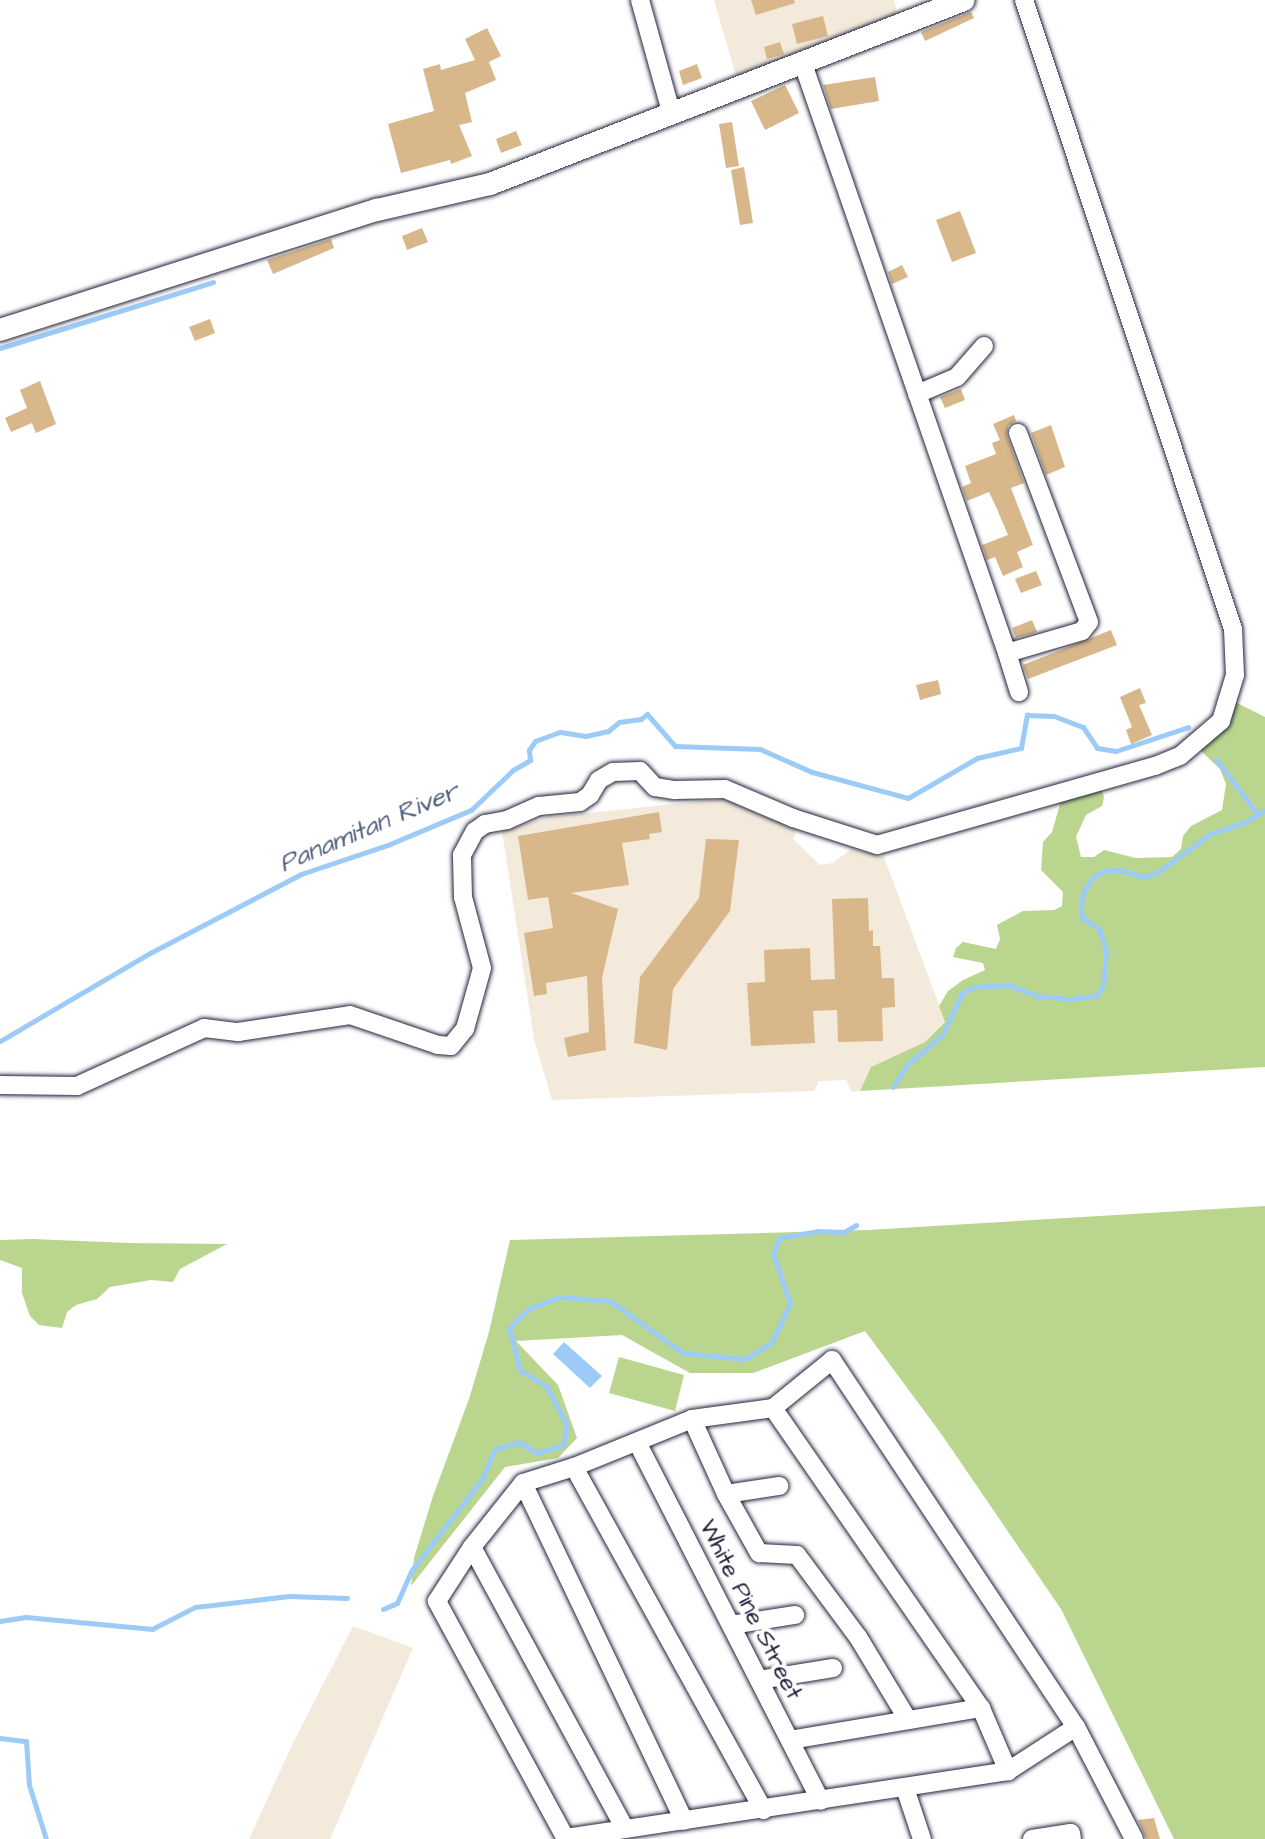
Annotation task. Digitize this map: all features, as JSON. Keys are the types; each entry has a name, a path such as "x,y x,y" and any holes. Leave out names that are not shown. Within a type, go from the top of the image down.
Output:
{"street":[{"path":"640,0 672,115"},
{"path":"0,330 377,210 490,184 964,0"},
{"path":"0,1085 77,1086 204,1028 238,1032 350,1015 438,1045 451,1046 465,1029 482,968 463,897 462,855 475,831 485,824 507,820 539,806 580,802 590,795 599,780 613,772 640,771 655,787 675,790 725,789 793,818 877,845 1155,766 1180,756 1221,721 1235,675 1233,629 1024,0"},
{"path":"802,61 1019,692"},
{"path":"917,394 957,377 984,346"},
{"path":"1007,653 1082,631 1089,624 1018,433"},
{"path":"1076,1727 1008,1771 566,1838 437,1601 472,1547 523,1483 574,1467 692,1419 773,1408 832,1360 1076,1727 1134,1839"},
{"path":"773,1408 981,1708 1008,1771"},
{"path":"692,1419 726,1494 759,1553 797,1555 858,1637 908,1720"},
{"name":"White Pine Street","path":"637,1442 821,1801"},
{"path":"574,1467 763,1810"},
{"path":"523,1483 684,1821"},
{"path":"726,1494 779,1486"},
{"path":"472,1547 624,1827"},
{"path":"731,1625 795,1615"},
{"path":"759,1680 833,1668"},
{"path":"790,1740 981,1708"},
{"path":"905,1788 922,1839"},
{"path":"1032,1839 1071,1833 1072,1839"}],"shaded area":[{"path":"714,0 894,0 898,16 736,76"},
{"path":"723,799 797,829 793,839 820,865 833,863 851,849 884,857 945,1021 925,1042 871,1067 860,1091 852,1092 846,1080 819,1081 814,1091 552,1100 534,1039 502,831 549,817"},
{"path":"353,1626 413,1648 330,1839 249,1839 293,1743"}],"green space":[{"path":"1235,702 1265,717 1265,1067 860,1091 871,1067 925,1042 945,1022 939,1006 948,991 985,970 983,963 953,957 956,948 963,942 996,949 1000,939 997,925 1023,911 1054,910 1062,906 1063,892 1041,870 1043,842 1052,832 1062,797 1101,788 1104,797 1102,806 1086,815 1076,837 1081,857 1094,857 1104,850 1136,858 1172,857 1181,849 1183,836 1191,826 1222,810 1226,784 1220,769 1200,750"},
{"path":"1265,1206 1265,1839 1174,1839 1061,1609 942,1435 865,1331 753,1373 690,1373 622,1335 516,1341 558,1385 577,1438 558,1458 505,1467 411,1586 414,1558 433,1496 469,1399 489,1332 510,1240 868,1230"},
{"path":"0,1240 227,1244 180,1269 173,1282 151,1280 110,1287 97,1299 76,1305 67,1312 62,1328 39,1325 30,1316 22,1293 22,1268 0,1260"},
{"path":"619,1357 684,1375 675,1411 609,1393"}],"water":[{"path":"564,1342 602,1376 590,1388 553,1354"}],"building":[{"path":"751,0 794,0 795,3 756,15"},
{"path":"971,12 974,18 925,41 921,32"},
{"path":"823,16 828,36 797,44 792,24"},
{"path":"487,28 501,56 489,62 496,80 465,93 472,122 459,125 472,156 451,164 450,160 401,173 388,124 434,111 423,69 440,64 441,70 475,60 465,39"},
{"path":"780,42 784,54 767,59 764,47"},
{"path":"697,64 702,78 683,85 679,71"},
{"path":"875,77 879,101 831,109 823,85"},
{"path":"785,85 799,113 765,130 751,101"},
{"path":"732,122 739,166 726,168 719,124"},
{"path":"516,131 522,145 501,153 496,139"},
{"path":"744,167 753,223 740,225 731,170"},
{"path":"960,211 976,253 952,262 936,220"},
{"path":"422,228 428,242 407,250 402,236"},
{"path":"331,239 334,248 273,274 267,260"},
{"path":"902,265 908,277 892,284 888,272"},
{"path":"210,319 215,333 195,341 189,327"},
{"path":"40,381 56,424 36,433 32,423 11,432 5,418 27,408 20,390"},
{"path":"961,389 965,400 945,408 940,397"},
{"path":"1014,415 1016,421 1008,426 1007,436 1024,483 1011,488 1033,545 1017,552 1023,567 1003,576 995,557 987,560 982,545 1008,535 997,509 989,492 967,501 962,487 971,483 965,466 996,454 992,443 1000,440 993,424"},
{"path":"1051,425 1065,467 1046,475 1031,433"},
{"path":"1036,571 1042,585 1021,593 1015,579"},
{"path":"1032,620 1037,632 1016,638 1012,628"},
{"path":"1111,630 1117,645 1028,679 1023,665"},
{"path":"938,680 941,694 920,700 916,685"},
{"path":"1140,688 1146,703 1139,705 1152,735 1131,744 1126,730 1132,727 1120,697"},
{"path":"659,812 662,832 649,834 650,839 622,843 629,885 571,893 618,909 602,978 606,1050 568,1057 564,1038 589,1032 587,976 546,983 547,994 534,996 524,933 553,928 548,897 528,900 518,836"},
{"path":"706,839 739,840 730,911 673,989 667,1050 634,1043 640,977 699,898"},
{"path":"868,898 869,931 873,930 873,946 880,946 882,978 894,978 895,1007 882,1008 883,1041 838,1042 837,1010 813,1011 815,1043 751,1046 747,983 765,982 764,950 810,948 811,980 835,979 832,899"},
{"path":"1154,1818 1160,1839 1146,1839 1138,1820"}],"waterway":[{"path":"0,348 213,282"},
{"name":"Panamitan River","path":"0,1041 150,953 301,874 390,844 471,810 513,770 530,760 529,750 535,741 560,732 586,736 608,731 619,722 641,719 647,714 675,746 760,749 812,772 908,798 977,758 1021,748 1027,715 1054,716 1083,727 1097,748 1116,751 1188,727"},
{"name":"Panamitan River","path":"1216,759 1258,815"},
{"name":"Panamitan River","path":"893,1087 907,1065 943,1034 962,993 974,987 1009,985 1037,996 1070,999 1096,996 1103,986 1106,950 1099,929 1082,918 1081,906 1083,892 1093,877 1104,871 1120,870 1145,877 1158,872 1210,834 1247,821 1265,810"},
{"path":"383,1609 397,1603 411,1571 482,1479 495,1449 519,1442 537,1453 563,1445 567,1425 547,1387 520,1370 509,1328 528,1309 560,1297 610,1301 683,1353 745,1359 772,1342 790,1303 773,1254 779,1238 817,1231 844,1232 856,1225"},
{"path":"0,1621 26,1617 152,1629 195,1607 289,1596 347,1598"},
{"path":"0,1738 26,1741 29,1785 46,1839"}]}
